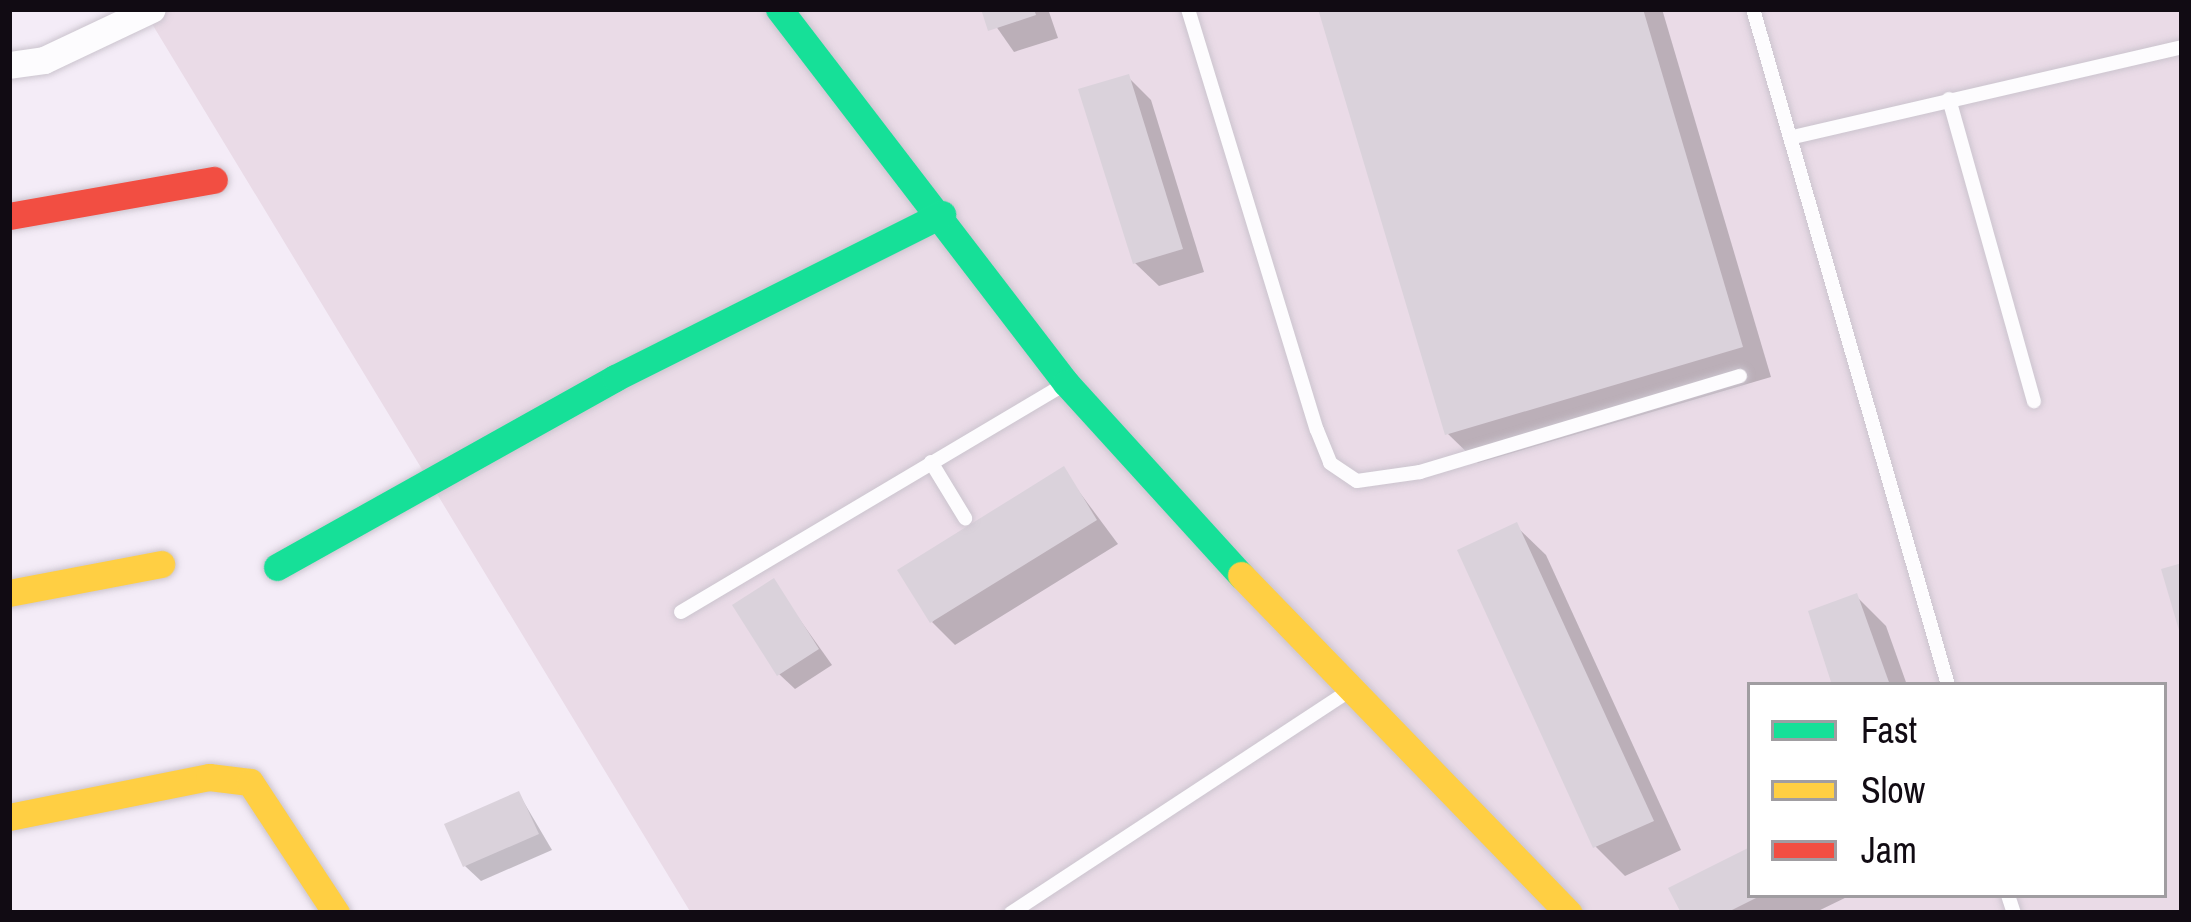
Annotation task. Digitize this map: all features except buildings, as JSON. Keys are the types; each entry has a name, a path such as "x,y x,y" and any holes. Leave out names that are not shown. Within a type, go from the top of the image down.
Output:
{"street":[{"path":"9,65 44,60 152,9"},
{"path":"778,9 942,214 1066,383 1348,692 1569,913"},
{"path":"9,216 214,179"},
{"path":"277,567 615,378 942,214"},
{"path":"9,593 161,564"},
{"path":"9,817 209,777 250,782 336,913"}],"lane":[{"path":"1188,9 1317,430 1330,463 1357,482 1420,472 1740,376"},
{"path":"1753,9 1947,682"},
{"path":"1793,137 2182,47"},
{"path":"1949,99 2034,400"},
{"path":"681,612 1066,383"},
{"path":"931,461 965,518"},
{"path":"1012,913 1348,692"}],"shaded area":[{"path":"143,9 2182,9 2182,913 691,913"}],"traffic: fast":[{"path":"779,9 1066,383 1241,575"},
{"path":"277,567 615,378 942,214"}],"traffic: slow":[{"path":"9,593 161,564"},
{"path":"1241,575 1569,913"},
{"path":"9,817 209,777 250,782 336,913"}],"traffic: jam":[{"path":"9,216 214,180"}]}
